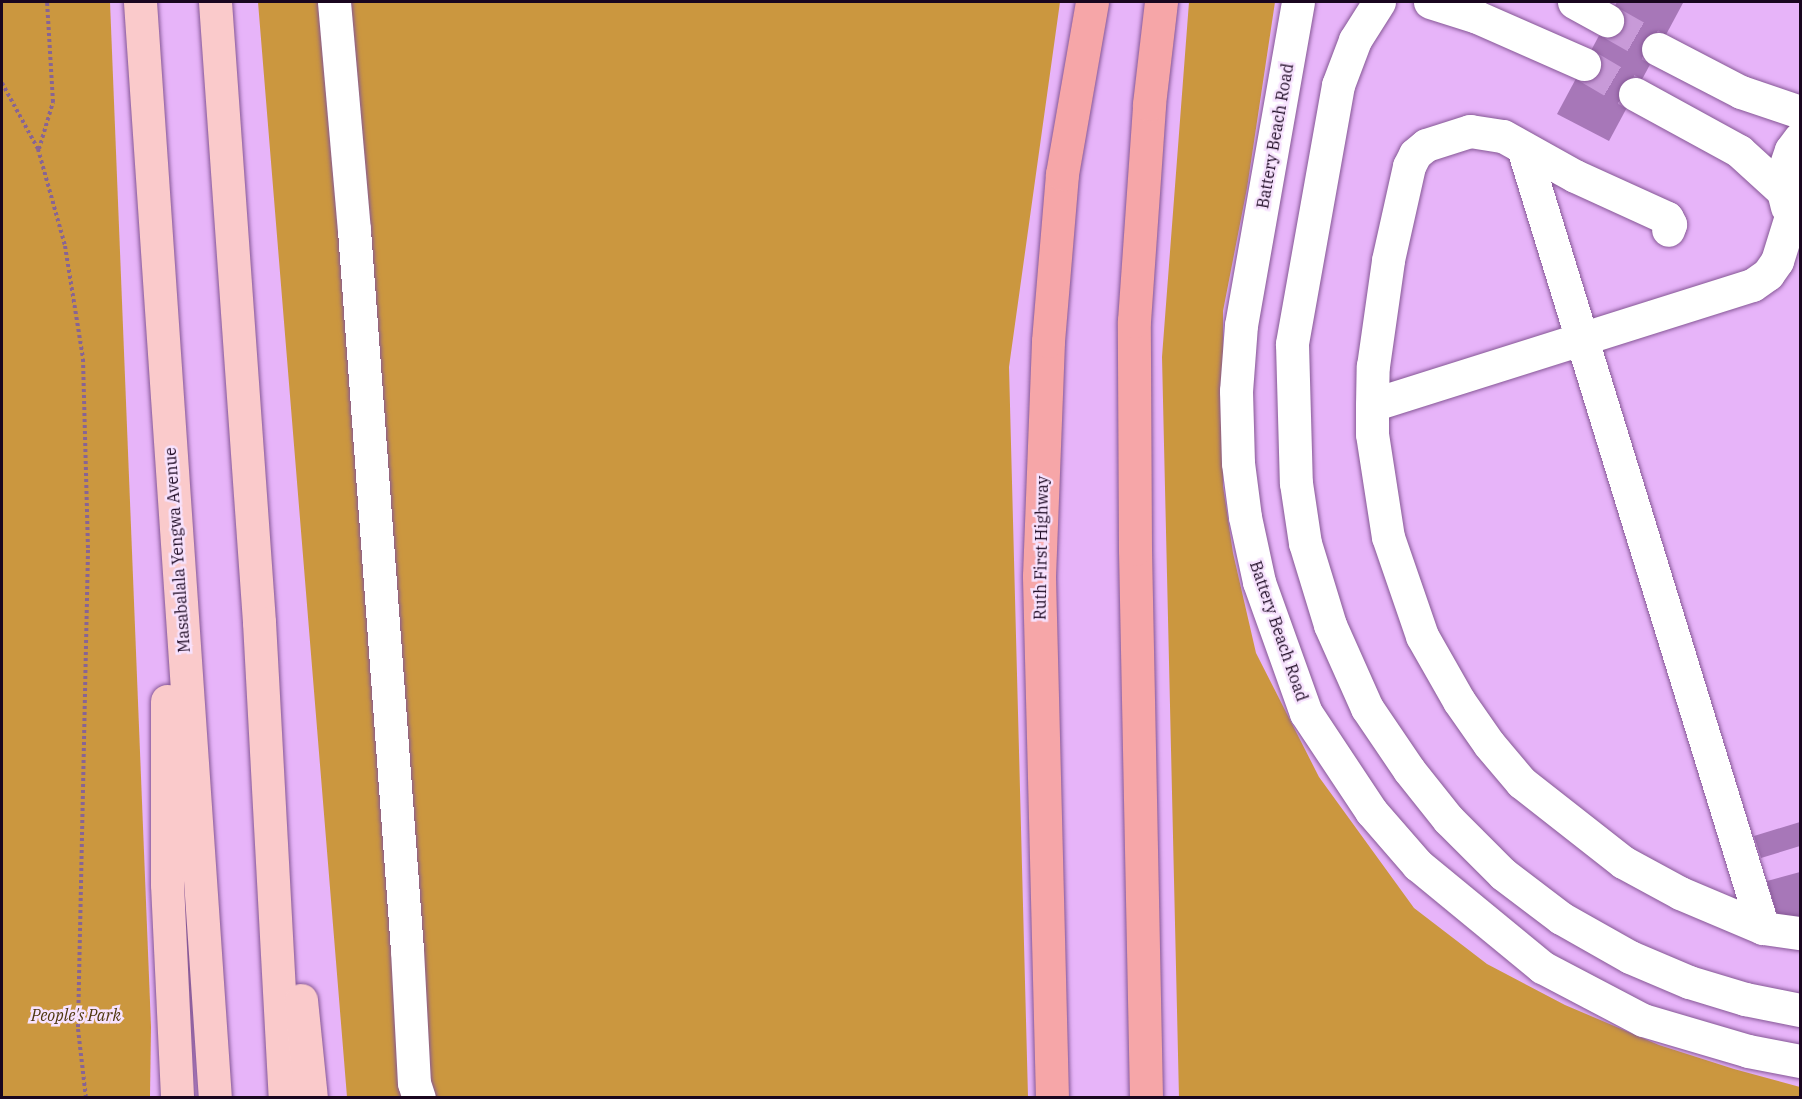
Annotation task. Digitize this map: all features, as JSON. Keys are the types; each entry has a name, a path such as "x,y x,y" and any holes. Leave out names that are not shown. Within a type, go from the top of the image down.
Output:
{"highway":[{"name":"Ruth First Highway","path":"1052,1098 1039,576 1048,341 1062,174 1092,2"},
{"path":"1146,1098 1135,549 1134,321 1149,104 1161,2"}],"main road":[{"name":"Masabalala Yengwa Avenue","path":"140,2 215,1098"},
{"path":"215,2 259,622 285,1098"},
{"path":"168,423 167,884 177,1098"},
{"path":"259,622 311,1098"}],"street":[{"path":"334,2 354,230 407,950 414,1083 419,1098"},
{"name":"Battery Beach Road","path":"1298,2 1241,325 1236,391 1238,463 1245,517 1259,582 1306,713 1371,811 1418,865 1542,967 1643,1020 1748,1051 1800,1061"},
{"path":"1379,2 1355,40 1338,85 1292,344 1296,483 1305,543 1330,625 1367,708 1409,770 1448,819 1503,874 1561,918 1630,957 1689,982 1745,999 1800,1010"},
{"path":"1430,2 1477,17 1584,64"},
{"path":"1574,2 1607,20"},
{"path":"1658,49 1741,92 1800,112"},
{"path":"1635,94 1739,152 1792,212"},
{"path":"1668,230 1670,224 1667,218 1575,176 1503,136 1486,131 1470,131 1426,145 1415,154 1409,166 1388,260 1373,366 1372,434 1378,488 1388,537 1404,590 1422,636 1443,676 1489,744 1521,782 1623,862 1680,893 1763,928 1800,933"},
{"path":"1372,405 1752,285 1767,274 1777,261 1792,212 1784,170 1791,150 1800,138"},
{"path":"1524,148 1763,928"}],"path":[{"path":"39,149 52,102 48,2"},
{"path":"2,83 39,149 65,246 83,359 87,550 78,1029 86,1098"}],"green space":[{"name":"People's Park","path":"2,2 110,2 151,1027 150,1097 2,1097"},
{"path":"258,2 1060,2 1009,367 1028,1097 347,1097"},
{"path":"1189,2 1275,2 1247,188 1223,311 1223,486 1233,553 1256,653 1319,777 1414,908 1487,964 1565,1005 1659,1045 1800,1087 1800,1097 1179,1098 1162,357"}],"building":[{"path":"1617,2 1683,3 1609,141 1557,114"},
{"path":"1800,822 1800,846 1761,858 1754,836"},
{"path":"1800,872 1800,923 1781,928 1767,881"}],"tunnel":[{"path":"1607,20 1658,49"},
{"path":"1584,64 1635,94"}]}
